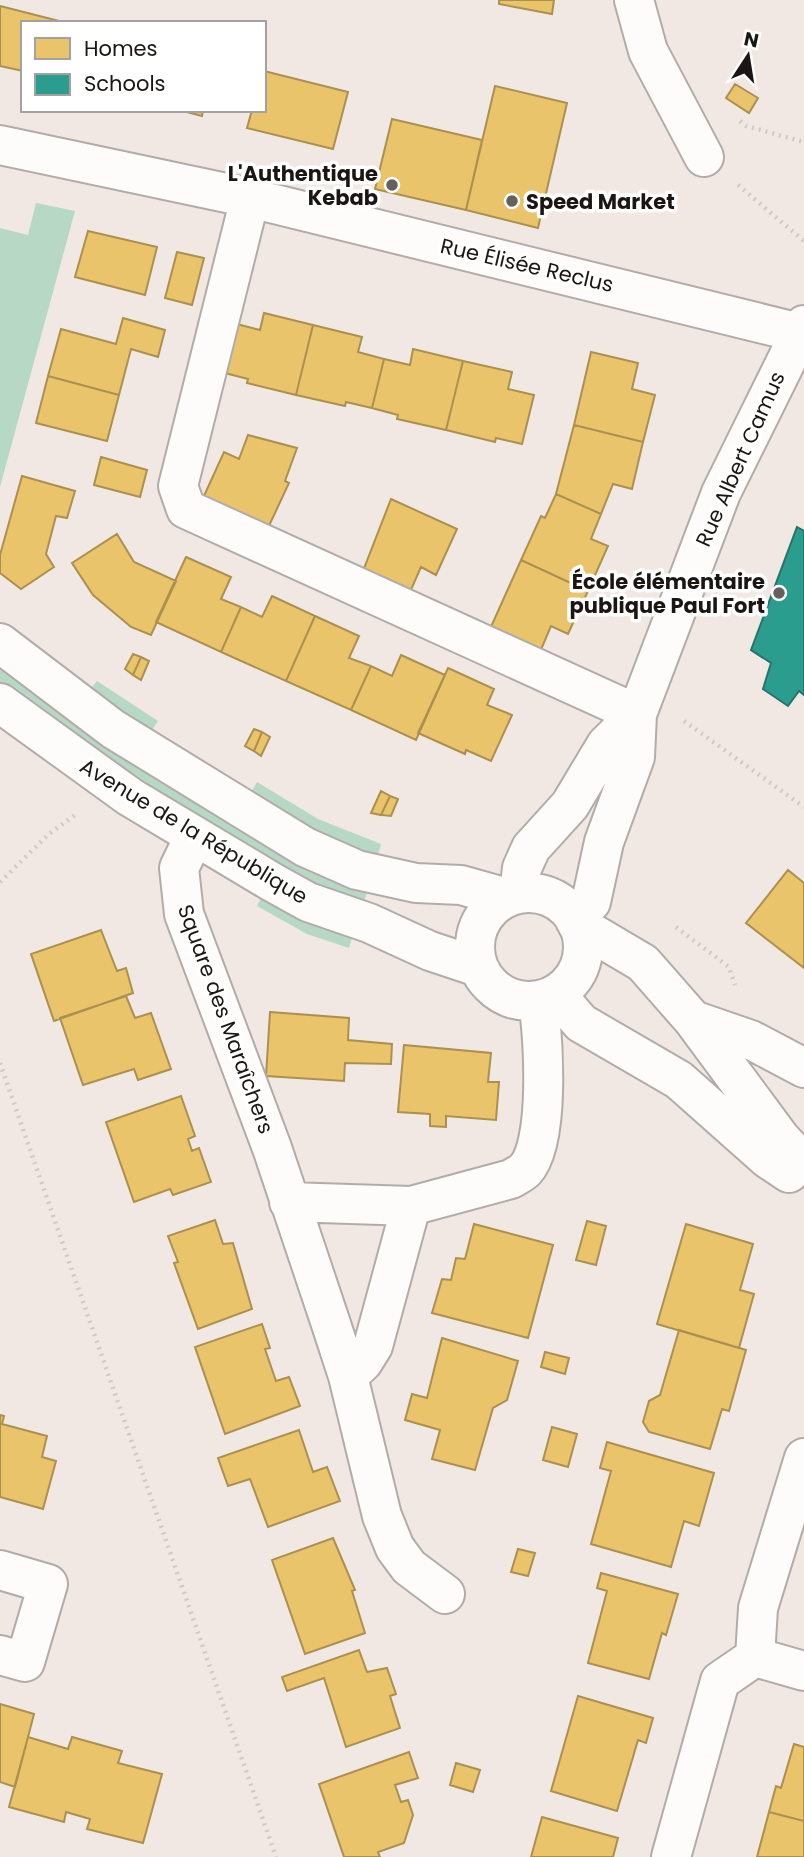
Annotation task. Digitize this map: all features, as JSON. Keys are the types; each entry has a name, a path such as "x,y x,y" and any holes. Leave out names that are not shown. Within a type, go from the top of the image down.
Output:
{"street":[{"path":"634,0 648,51 704,157"},
{"name":"Rue Élisée Reclus","path":"0,145 250,198 802,331"},
{"path":"250,198 178,486 186,509 637,714"},
{"name":"Rue Albert Camus","path":"576,922 591,902 604,842 635,757 637,714 721,493 802,331"},
{"name":"Avenue de la République","path":"0,643 113,729 305,846 357,870 416,883 461,885 513,896"},
{"name":"Avenue de la République","path":"0,703 130,797 308,902 369,923 430,951 478,967"},
{"name":"Rue Albert Camus","path":"513,896 531,848 570,805 606,746 637,714"},
{"name":"Square des Maraîchers","path":"194,837 180,867 184,914 289,1202 348,1376 382,1516 395,1548 409,1567 445,1594"},
{"path":"513,896 551,898 565,907 576,922 583,941 582,959 570,983 547,997 519,1000 502,994 488,983 478,967 474,948 480,923 491,908 513,896"},
{"path":"576,922 643,964 693,1020 781,1139 804,1163"},
{"path":"547,997 581,1023 679,1080 768,1158 804,1183"},
{"path":"289,1202 411,1206 512,1179 525,1170 539,1137 547,997"},
{"path":"693,1020 751,1040 804,1068"},
{"path":"348,1376 363,1362 373,1346 411,1206"},
{"path":"755,1657 758,1608 804,1458"},
{"path":"0,1570 48,1584 25,1662 0,1655"},
{"path":"755,1657 804,1671"},
{"path":"671,1857 720,1681 755,1657"}],"path":[{"path":"736,119 746,126 804,142"},
{"path":"704,157 804,241"},
{"path":"683,720 804,807"},
{"path":"0,882 49,834 76,814"},
{"path":"0,1063 276,1857"}],"green space":[{"path":"36,203 75,211 0,487 0,228 28,235"},
{"path":"0,659 369,885 363,906 233,845 0,689"},
{"path":"97,681 158,721 148,736 86,695"},
{"path":"257,782 318,819 381,844 377,859 354,852 248,798"},
{"path":"264,892 354,931 349,948 307,934 257,906"}],"building: Homes":[{"path":"499,0 554,0 552,14 499,4"},
{"path":"0,6 59,21 21,21 21,71 0,66"},
{"path":"266,72 348,92 333,149 247,128 251,112 266,112"},
{"path":"735,84 758,98 749,113 726,98"},
{"path":"495,86 567,103 538,228 466,210"},
{"path":"187,112 203,112 202,116"},
{"path":"392,119 482,140 466,210 375,189"},
{"path":"88,231 157,247 145,295 75,277"},
{"path":"177,252 204,258 192,305 165,298"},
{"path":"264,313 313,325 296,395 247,383 248,379 221,372 233,323 260,330"},
{"path":"123,318 165,330 158,357 131,349 119,395 48,376 61,329 116,344"},
{"path":"313,325 362,337 358,352 384,359 372,408 346,402 345,406 296,395"},
{"path":"413,349 463,361 446,430 397,419 398,415 372,408 384,359 410,365"},
{"path":"591,352 638,363 632,389 655,395 643,442 574,425"},
{"path":"463,361 512,372 508,389 534,395 522,444 496,438 495,442 446,430"},
{"path":"48,376 119,395 107,441 36,423"},
{"path":"574,425 643,442 632,489 613,484 601,514 556,494"},
{"path":"248,435 297,448 285,481 289,483 268,528 203,498 224,452 239,459"},
{"path":"101,457 147,470 140,497 94,485"},
{"path":"22,476 75,491 67,518 56,516 46,554 54,567 21,589 0,573 0,555"},
{"path":"556,494 601,514 591,539 608,546 588,591 521,560 541,516 545,518"},
{"path":"391,499 457,529 436,575 421,567 410,592 363,571"},
{"path":"117,534 134,562 176,581 151,635 131,627 93,595 72,563"},
{"path":"186,557 231,577 221,599 241,607 221,652 156,622"},
{"path":"521,560 588,591 568,634 551,626 540,652 490,629"},
{"path":"272,596 315,616 286,681 221,652 241,607 262,617"},
{"path":"315,616 359,636 349,658 371,666 351,710 286,681"},
{"path":"133,654 141,657 133,675 125,669"},
{"path":"401,655 445,675 416,740 351,710 371,666 392,676"},
{"path":"141,657 149,661 141,680 133,675"},
{"path":"448,668 494,689 487,705 512,715 491,761 466,750 465,754 418,733"},
{"path":"254,729 262,732 254,751 245,746"},
{"path":"262,732 270,737 261,756 254,751"},
{"path":"381,791 390,796 381,815 371,813"},
{"path":"390,796 398,799 391,816 381,815"},
{"path":"788,870 804,883 804,968 746,923"},
{"path":"101,930 117,971 126,968 133,993 54,1021 31,954"},
{"path":"126,996 135,1018 151,1013 171,1069 138,1080 134,1069 83,1085 60,1018"},
{"path":"270,1012 349,1018 348,1040 392,1044 391,1064 345,1063 344,1081 266,1076"},
{"path":"404,1045 491,1053 488,1082 499,1082 496,1120 446,1116 446,1127 430,1126 430,1114 398,1112"},
{"path":"181,1096 195,1136 188,1139 192,1151 199,1148 211,1182 173,1195 170,1189 134,1202 106,1122"},
{"path":"215,1220 223,1244 233,1243 252,1309 198,1329 174,1263 178,1262 168,1236"},
{"path":"587,1221 606,1226 596,1265 576,1260"},
{"path":"474,1224 553,1245 528,1338 432,1313 442,1279 451,1280 456,1258 465,1259"},
{"path":"686,1224 753,1244 740,1290 754,1294 739,1348 657,1324"},
{"path":"262,1324 270,1348 265,1349 276,1381 289,1377 300,1406 225,1434 195,1347"},
{"path":"679,1330 746,1350 729,1411 722,1409 710,1449 649,1432 643,1422 649,1401 660,1395"},
{"path":"442,1338 518,1361 507,1400 493,1408 475,1470 432,1459 440,1430 405,1420 412,1394 427,1398"},
{"path":"545,1352 569,1358 565,1374 541,1367"},
{"path":"0,1415 4,1416 2,1424 47,1436 42,1457 56,1461 43,1509 0,1497"},
{"path":"552,1427 577,1434 568,1467 543,1460"},
{"path":"299,1430 313,1472 327,1467 340,1501 268,1527 250,1479 228,1486 218,1458"},
{"path":"607,1442 714,1473 699,1526 684,1521 671,1567 591,1544 611,1471 600,1468"},
{"path":"333,1538 355,1590 352,1591 365,1633 305,1654 272,1560"},
{"path":"518,1549 535,1553 528,1576 511,1572"},
{"path":"601,1573 678,1594 666,1635 662,1633 649,1679 588,1663 607,1591 597,1588"},
{"path":"359,1650 367,1672 387,1668 396,1694 390,1696 400,1728 346,1747 324,1678 287,1691 282,1677"},
{"path":"578,1696 653,1718 646,1743 638,1740 617,1811 551,1791"},
{"path":"0,1704 34,1714 15,1787 0,1782"},
{"path":"28,1737 68,1749 72,1737 122,1751 118,1763 162,1774 143,1843 87,1829 90,1819 66,1812 64,1822 9,1807"},
{"path":"794,1744 804,1747 804,1821 769,1812 776,1786 781,1788"},
{"path":"409,1752 418,1778 395,1785 401,1802 408,1800 413,1815 404,1843 378,1852 380,1857 344,1857 319,1784"},
{"path":"456,1763 480,1770 473,1792 450,1785"},
{"path":"769,1812 804,1821 804,1857 757,1857"},
{"path":"542,1817 618,1838 613,1857 531,1857"}],"building: Schools":[{"path":"797,527 804,531 804,695 799,691 788,706 763,689 771,663 751,650"}],"place":[{"name":"L'Authentique Kebab","path":"392,185"},
{"name":"Speed Market","path":"512,201"},
{"name":"École élémentaire publique Paul Fort","path":"779,593"}]}
